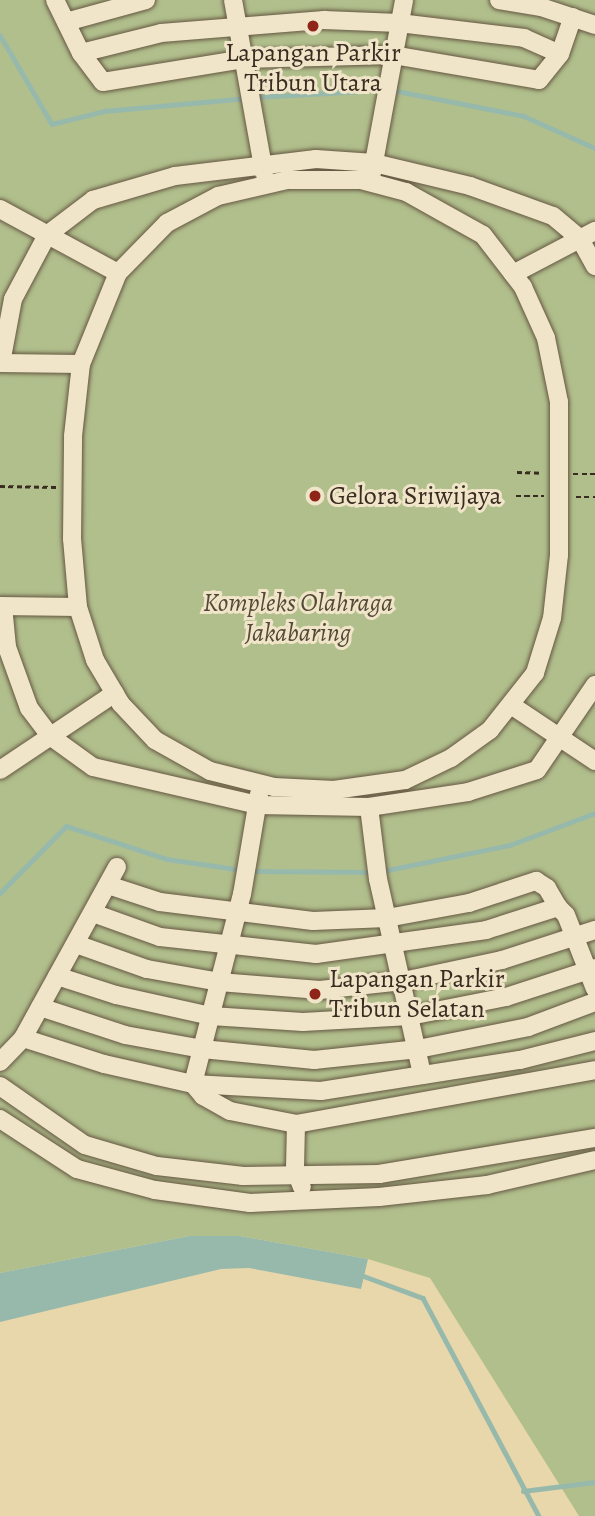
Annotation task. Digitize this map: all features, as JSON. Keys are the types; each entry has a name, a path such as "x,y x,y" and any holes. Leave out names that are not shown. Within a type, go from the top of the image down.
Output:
{"lane":[{"path":"55,0 80,53 103,82 243,59 393,55 539,80 559,54 573,17"},
{"path":"66,22 146,0"},
{"path":"233,0 266,184"},
{"path":"371,184 404,0"},
{"path":"499,0 573,17 595,25"},
{"path":"80,53 162,33 237,24 399,23 524,38 559,54"},
{"path":"81,364 0,363 13,299 47,235 93,200 175,176 262,163 316,159 374,163 470,186 552,216 587,235 595,266"},
{"path":"266,184 371,184 433,204 483,234 513,274 546,338 559,402 559,555 552,618 534,673 490,730 451,758 405,780 334,790 261,783 210,771 155,740 115,693 95,660 78,607 73,487 81,364 118,274 167,223 218,196 266,184"},
{"path":"0,209 118,274"},
{"path":"513,274 587,235"},
{"path":"78,607 1,606 7,648 29,708 50,736 93,767 257,804 334,809 369,807 468,792 537,770 595,685"},
{"path":"0,770 115,693"},
{"path":"511,705 595,761"},
{"path":"193,1084 243,885 261,783"},
{"path":"334,790 334,809"},
{"path":"369,807 378,879 422,1075"},
{"path":"0,1062 23,1038 117,867"},
{"path":"108,885 160,902 236,915 313,920 387,918 469,903 537,881 547,888 574,935 592,970 595,989"},
{"path":"93,913 160,937 228,947 316,954 394,946 486,930 558,907"},
{"path":"76,944 147,969 219,982 320,990 403,981 502,960 595,930"},
{"path":"57,976 116,995 211,1016 303,1022 410,1016 506,997 592,970"},
{"path":"40,1007 125,1035 202,1049 314,1060 418,1049 528,1027 595,1002"},
{"path":"23,1038 104,1064 193,1084 321,1091 422,1075 595,1041"},
{"path":"193,1084 203,1096 230,1111 296,1124 595,1070"},
{"path":"0,1086 85,1145 157,1166 243,1176 379,1174 595,1138"},
{"path":"0,1119 77,1169 155,1190 250,1203 487,1185 595,1160"},
{"path":"296,1124 295,1169 306,1200"}],"path":[{"path":"0,486 73,487"}],"green space":[{"name":"Kompleks Olahraga Jakabaring","path":"0,0 595,0 595,1516 579,1516 430,1278 368,1259 240,1236 189,1236 0,1273"}],"shaded area":[{"path":"189,1236 240,1236 368,1259 361,1289 249,1268 221,1269 0,1322 0,1273"}],"waterway":[{"path":"0,35 52,124 104,111 247,98"},
{"path":"256,97 383,90"},
{"path":"392,90 524,116 595,148"},
{"path":"383,871 510,845 595,813"},
{"path":"0,893 66,826 167,859 242,870"},
{"path":"250,871 374,872"},
{"path":"361,1275 423,1298 539,1516"},
{"path":"523,1491 595,1482"}],"place":[{"name":"Lapangan Parkir Tribun Utara","path":"313,26"},
{"name":"Gelora Sriwijaya","path":"315,496"},
{"name":"Lapangan Parkir Tribun Selatan","path":"315,994"}]}
